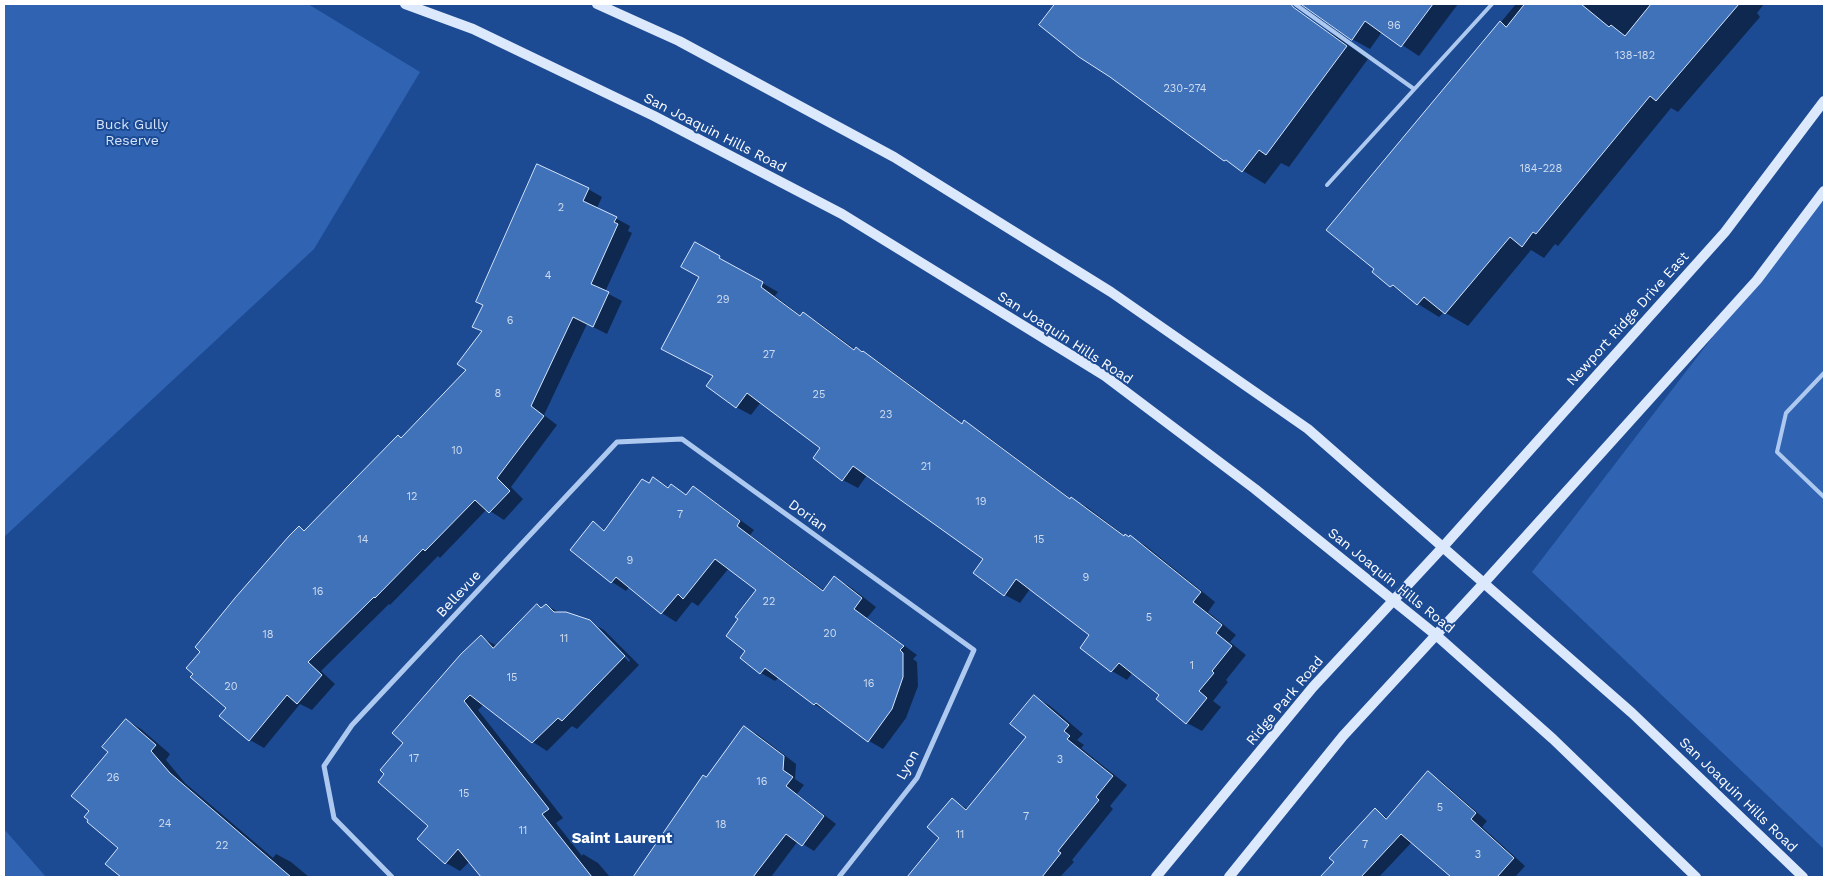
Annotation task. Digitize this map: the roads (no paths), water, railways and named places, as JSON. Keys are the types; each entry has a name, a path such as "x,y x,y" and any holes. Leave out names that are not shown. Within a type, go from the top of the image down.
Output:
{"main road":[{"name":"San Joaquin Hills Road","path":"405,4 472,29 654,116 842,214 1105,376 1255,489 1436,634 1553,739 1696,877"},
{"name":"San Joaquin Hills Road","path":"597,4 679,40 894,157 1111,292 1308,430 1632,713 1803,877"},
{"name":"Newport Ridge Drive East","path":"1442,548 1725,232 1824,101"},
{"path":"1229,877 1343,736 1757,280 1824,191"},
{"name":"Ridge Park Road","path":"1156,877 1313,687 1442,548"}],"street":[{"name":"Dorian","path":"617,442 682,439 974,650"},
{"name":"Bellevue","path":"392,877 334,818 324,766 352,725 617,442"},
{"name":"Lyon","path":"839,877 917,778 974,650"}],"lane":[{"path":"1295,4 1414,89"},
{"path":"1327,185 1492,4"},
{"path":"1824,373 1786,413 1778,452 1824,497"}],"district":[{"name":"Saint Laurent","path":"622,839"}],"park label":[{"name":"Buck Gully Reserve","path":"132,134"}]}
